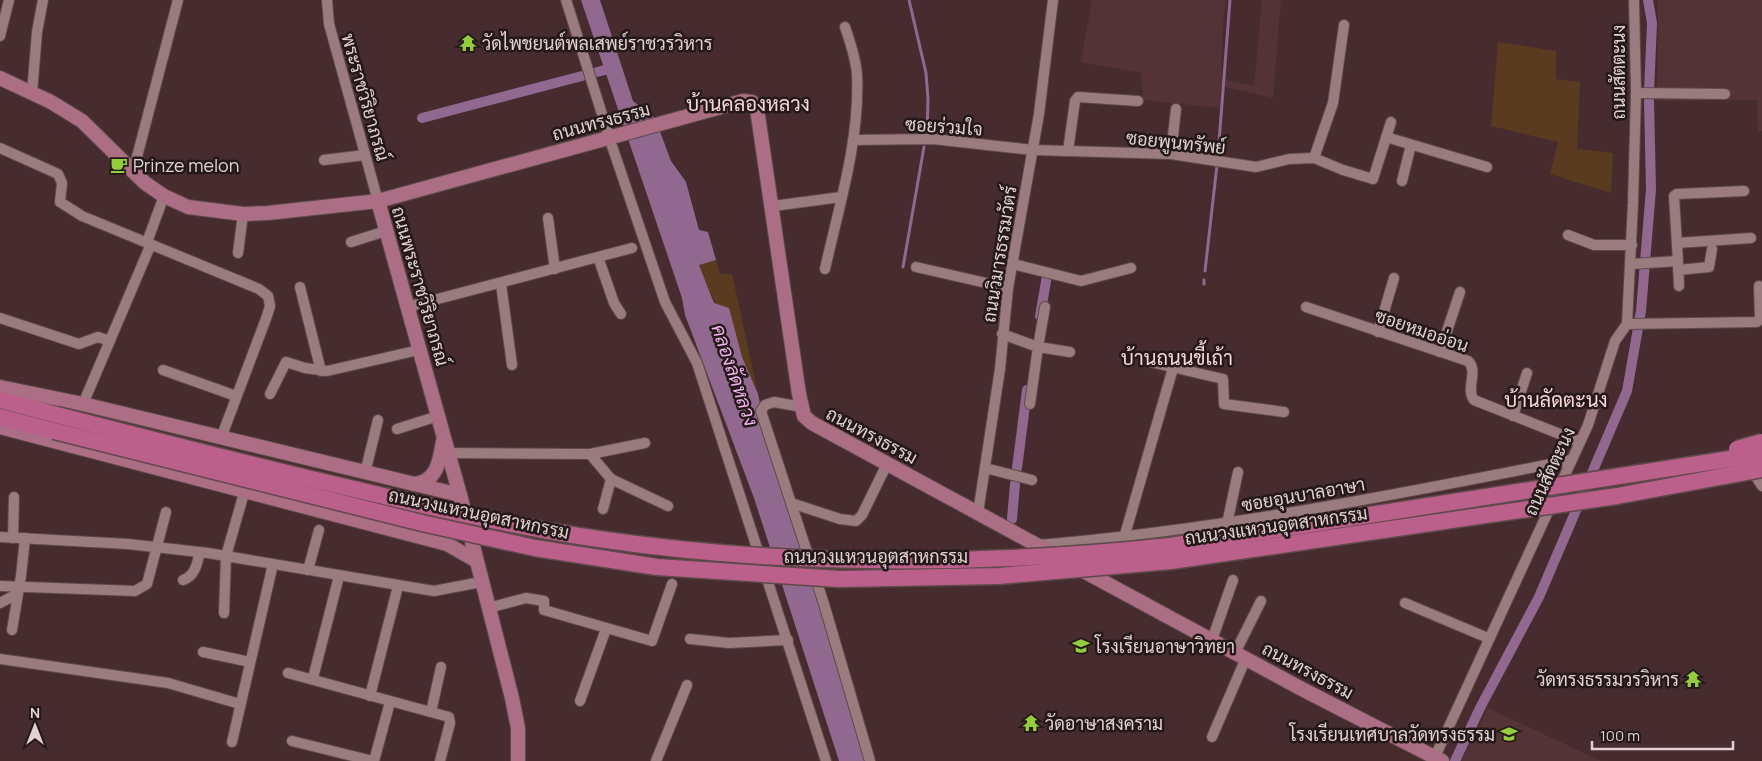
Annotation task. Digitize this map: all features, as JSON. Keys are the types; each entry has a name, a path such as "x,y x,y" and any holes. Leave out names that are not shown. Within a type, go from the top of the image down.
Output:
{"main road":[{"name":"ถนนพระราชวิริยาภรณ์","path":"0,78 32,93 82,121 133,172 164,196 188,207 243,214 378,201 460,495 518,728 518,761"},
{"name":"ถนนทรงธรรม","path":"378,201 743,101 752,102 757,109 773,206 802,407 804,416 812,424 1437,760"},
{"name":"ถนนวงแหวนอุตสาหกรรม","path":"0,387 83,404 460,495"},
{"name":"ถนนวงแหวนอุตสาหกรรม","path":"0,400 492,522 618,542 703,552 803,560 989,561 1116,552 1256,534 1762,454"},
{"name":"ถนนวงแหวนอุตสาหกรรม","path":"0,417 422,523 535,548 657,567 839,579 999,576 1121,566 1617,496 1762,469"},
{"name":"ถนนวงแหวนอุตสาหกรรม","path":"0,428 244,493 447,544 475,560"},
{"path":"413,484 423,484 431,478 437,468 444,437"},
{"path":"1615,476 1762,442"},
{"path":"1617,496 1762,481"},
{"path":"395,532 432,539 443,538 451,532 455,515 448,500 434,490"}],"street":[{"path":"0,36 9,0"},
{"path":"32,93 37,32 43,0"},
{"path":"133,172 178,0"},
{"name":"พระราชวิริยาภรณ์","path":"327,0 329,24 378,201"},
{"path":"566,0 665,302 697,363 788,640 825,761"},
{"name":"ถนนวิมารธรรมวัตร์","path":"978,513 1008,288 1039,114 1053,0"},
{"name":"ถนนสัตตะนง","path":"1437,760 1488,638 1580,442 1615,341 1630,323 1635,263 1632,245 1636,93 1634,0"},
{"path":"1314,158 1333,103 1344,25"},
{"path":"825,269 853,140 857,76 855,60 845,27"},
{"path":"1636,93 1725,94"},
{"path":"1068,152 1075,101 1078,98 1138,101"},
{"path":"1171,154 1176,109"},
{"name":"ซอยพูนทรัพย์","path":"1033,150 1171,154 1256,167 1289,159 1314,158 1373,179 1391,122"},
{"path":"1386,137 1487,167"},
{"name":"ซอยร่วมใจ","path":"853,140 933,140 1033,150"},
{"path":"1402,181 1411,145"},
{"path":"0,148 58,174 62,183 59,199 82,216 259,289 268,296 270,306 267,316 221,438"},
{"path":"324,160 365,155"},
{"path":"1679,286 1674,196 1677,194 1744,190"},
{"path":"83,404 149,243 164,196"},
{"path":"773,206 840,197"},
{"path":"238,253 243,214"},
{"path":"548,218 556,269"},
{"path":"351,242 386,231"},
{"path":"1568,235 1594,245 1632,245"},
{"path":"1677,243 1751,238"},
{"path":"407,307 501,284 632,248"},
{"path":"1635,263 1652,262 1678,266 1709,267 1712,249"},
{"path":"598,257 614,303 620,314"},
{"path":"1013,264 1081,281 1131,268"},
{"path":"916,267 1008,288"},
{"path":"1378,332 1394,278"},
{"path":"501,284 512,365"},
{"path":"300,286 321,371"},
{"path":"1630,323 1757,322 1760,319 1758,286"},
{"path":"1440,352 1460,292"},
{"path":"1030,404 1045,307"},
{"name":"ซอยหมออ่อน","path":"1306,307 1471,364 1470,393 1474,400 1580,442"},
{"path":"0,318 79,344 98,337 110,341"},
{"path":"1002,334 1038,346 1070,352"},
{"path":"270,394 286,362 321,371 419,350"},
{"path":"1146,362 1224,380 1224,404 1284,412"},
{"path":"1124,538 1173,368"},
{"path":"163,370 236,396"},
{"path":"1513,416 1527,373"},
{"path":"802,407 774,402 765,405 761,411 824,604 870,761"},
{"path":"397,429 438,416"},
{"path":"365,473 378,420"},
{"path":"1762,436 1752,442 1751,457 1754,474 1762,486"},
{"path":"448,453 590,454 645,443"},
{"path":"590,454 611,479 668,506"},
{"name":"ซอยอุนบาลอาษา","path":"1037,545 1124,538 1227,524 1571,460"},
{"path":"791,503 840,519 856,521 862,516 887,464"},
{"path":"985,468 1032,480"},
{"path":"1227,524 1238,472"},
{"path":"603,509 611,479"},
{"path":"224,613 227,579 226,556 244,493"},
{"path":"14,497 14,538"},
{"path":"0,586 18,590 141,589 147,584 166,512"},
{"path":"308,570 319,530"},
{"path":"0,537 158,547 200,552 434,592 481,582"},
{"path":"12,630 25,538"},
{"path":"183,580 189,578 194,572 200,552"},
{"path":"232,742 274,564"},
{"path":"313,678 339,576"},
{"path":"1212,640 1233,580"},
{"path":"488,608 528,598 544,601 544,610 652,641 672,584"},
{"path":"370,696 398,586"},
{"path":"0,603 18,590"},
{"path":"1212,737 1261,601"},
{"path":"1405,603 1488,638"},
{"path":"580,701 606,629"},
{"path":"690,639 729,643 788,640"},
{"path":"203,652 250,662"},
{"path":"0,659 168,683 240,704"},
{"path":"431,712 441,667"},
{"path":"288,672 451,719 440,761"},
{"path":"656,761 687,685"},
{"path":"292,741 374,761 390,702"}],"shaded area":[{"path":"1092,0 1226,0 1221,79 1254,86 1262,0 1281,0 1273,98 1221,86 1220,108 1143,100 1141,73 1081,62"},
{"path":"1658,0 1762,0 1762,131 1758,131 1757,100 1657,101"},
{"path":"1498,42 1556,51 1556,79 1580,82 1577,149 1613,153 1611,193 1550,174 1558,142 1491,126"},
{"path":"716,260 720,274 732,274 758,394 699,265"},
{"name":"โรงเรียนเทศบาลวัดทรงธรรม","path":"1488,708 1601,761 1461,761"}],"water":[{"name":"คลองลัดหลวง","path":"581,0 600,0 633,101 655,118 671,161 686,182 699,230 708,232 716,260 699,265 714,303 729,308 742,357 758,394 770,450 871,761 839,761 754,498 685,315 682,298"}],"waterway":[{"path":"909,0 926,73 928,99 927,135"},
{"path":"1218,155 1230,0"},
{"path":"1648,0 1652,23 1649,91"},
{"path":"597,72 613,68"},
{"path":"422,118 582,76"},
{"path":"1455,761 1481,706 1539,597 1627,391 1641,311 1651,189 1649,101"},
{"path":"903,267 924,147"},
{"path":"1205,271 1217,165"},
{"path":"1040,316 1047,276"},
{"path":"1017,468 1027,390"},
{"path":"1012,519 1015,484"}],"place":[{"name":"วัดไพชยนต์พลเสพย์ราชวรวิหาร","path":"468,43"},
{"name":"Prinze melon","path":"119,165"},
{"name":"โรงเรียนอาษาวิทยา","path":"1081,646"},
{"name":"วัดทรงธรรมวรวิหาร","path":"1693,679"},
{"name":"วัดอาษาสงคราม","path":"1031,723"},
{"name":"โรงเรียนเทศบาลวัดทรงธรรม","path":"1509,734"}],"district":[{"name":"บ้านคลองหลวง","path":"748,103"},
{"name":"บ้านถนนขี้เถ้า","path":"1177,357"},
{"name":"บ้านลัดตะนง","path":"1556,399"}]}
